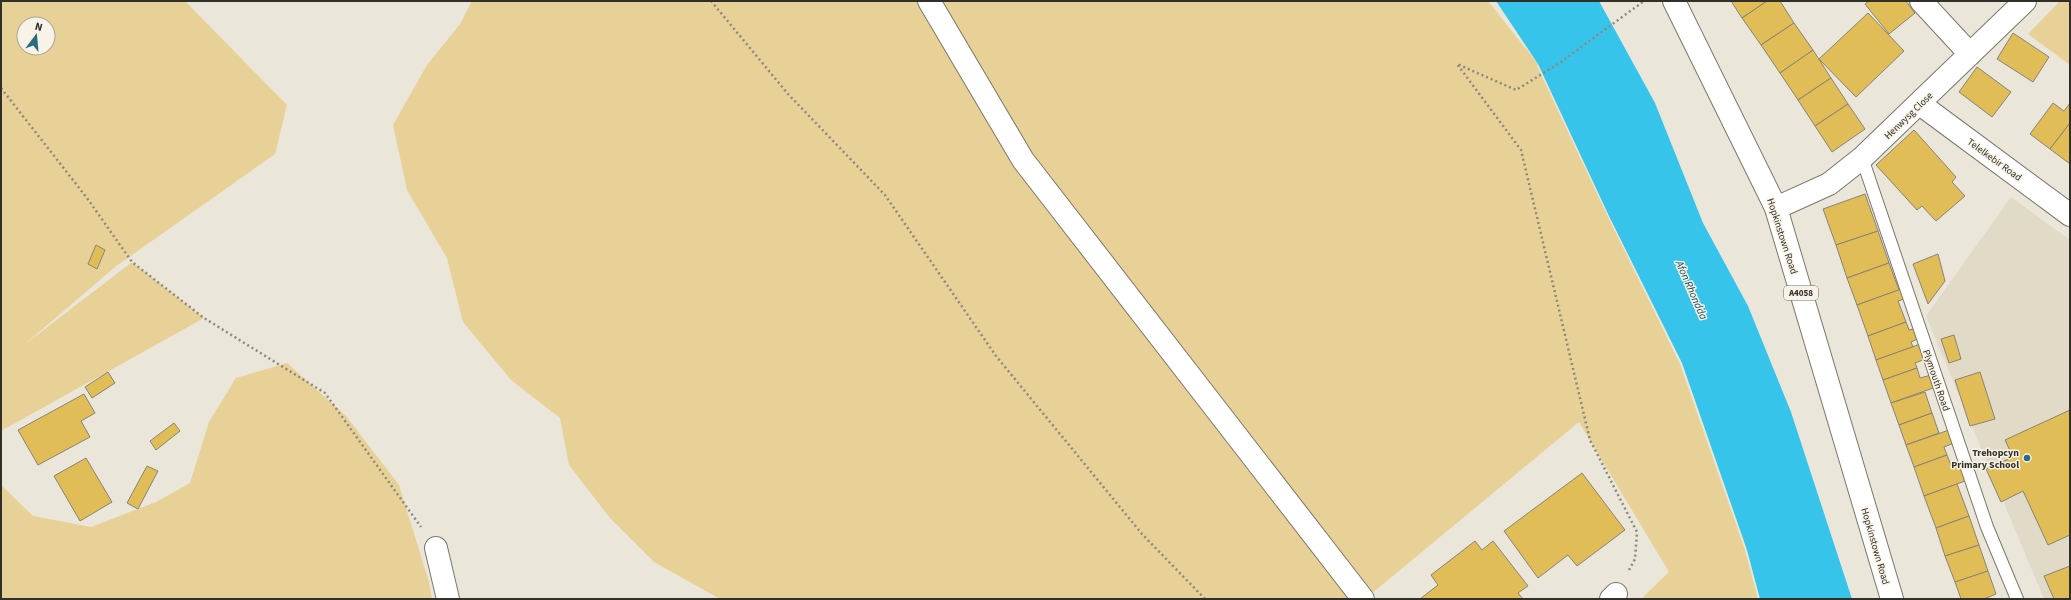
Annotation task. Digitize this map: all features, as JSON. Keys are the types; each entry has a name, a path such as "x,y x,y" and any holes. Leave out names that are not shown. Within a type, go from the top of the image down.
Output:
{"street":[{"path":"929,1 1023,160 1363,599"},
{"name":"Hopkinstown Road","path":"1674,1 1776,208 1892,599"},
{"path":"1921,1 1970,54"},
{"name":"Henwysg Close","path":"1776,208 1829,184 1862,158 1920,104 2025,1"},
{"name":"Telelkebir Road","path":"1920,104 2070,215"},
{"path":"436,548 448,599"}],"lane":[{"name":"Plymouth Road","path":"1862,158 1987,527 2017,599"}],"path":[{"path":"711,1 788,94 885,195 996,356 1142,534 1206,599"},
{"path":"1614,597 1635,559 1637,532 1590,440 1521,150 1457,64 1516,90 1558,64 1644,1"},
{"path":"1,88 88,198 132,262 204,318 325,393 436,548"}],"shaded area":[{"path":"1,1 185,1 287,105 275,154 115,267 24,345 132,262 204,318 1,431"},
{"path":"472,1 1488,1 1538,64 1537,66 1608,217 1680,364 1745,550 1758,599 1641,599 1669,572 1579,422 1365,599 720,599 654,562 610,518 569,465 560,418 511,380 463,322 447,258 407,190 393,125 427,65 460,24"},
{"path":"2060,1 2070,1 2070,65 2028,34"},
{"name":"Trehopcyn Primary School","path":"2011,197 2070,240 2070,599 2044,599 1926,316"},
{"path":"287,363 346,416 399,485 429,582 432,599 1,599 1,485 33,516 91,527 156,502 190,483 209,422 236,378"}],"water":[{"name":"Afon Rhondda","path":"1496,1 1599,1 1655,103 1703,223 1748,306 1791,412 1852,599 1760,599 1747,550 1682,363 1609,216 1538,64"}],"building":[{"path":"1731,1 1767,1 1742,18"},
{"path":"1767,1 1780,1 1794,23 1761,45 1742,18"},
{"path":"1869,1 1906,1 1915,13 1889,34 1865,4"},
{"path":"1868,13 1904,51 1856,97 1819,59"},
{"path":"1794,23 1813,50 1780,73 1761,45"},
{"path":"2013,33 2049,57 2033,82 1997,59"},
{"path":"1813,50 1831,78 1798,100 1780,73"},
{"path":"1977,67 2011,92 1992,117 1959,92"},
{"path":"1831,78 1848,104 1815,126 1798,100"},
{"path":"2053,103 2064,111 2070,103 2070,123 2050,149 2030,134"},
{"path":"1848,104 1865,129 1832,152 1815,126"},
{"path":"2070,123 2070,164 2050,149"},
{"path":"1914,130 1956,177 1952,182 1965,196 1936,221 1922,206 1917,210 1876,165"},
{"path":"1865,194 1878,231 1836,245 1823,209"},
{"path":"1878,231 1889,263 1847,278 1836,245"},
{"path":"96,245 105,250 97,269 88,264"},
{"path":"1938,254 1945,281 1928,304 1913,264"},
{"path":"1889,263 1899,290 1857,305 1847,278"},
{"path":"1904,288 1907,298 1898,301 1906,322 1868,336 1857,305"},
{"path":"1906,322 1909,330 1917,328 1920,338 1911,342 1913,347 1876,360 1868,336"},
{"path":"1954,335 1961,359 1949,363 1941,339"},
{"path":"1923,343 1928,358 1915,363 1917,368 1883,380 1876,360"},
{"path":"1917,368 1920,378 1931,375 1936,387 1891,403 1883,380"},
{"path":"108,372 115,383 92,398 85,387"},
{"path":"1980,372 1995,419 1970,426 1955,380"},
{"path":"1925,392 1932,413 1899,425 1891,403"},
{"path":"84,394 95,413 81,421 90,437 38,465 18,430"},
{"path":"2070,410 2070,535 2048,545 2023,491 2001,502 1986,469 2013,457 2005,440"},
{"path":"1932,413 1939,433 1906,445 1899,425"},
{"path":"174,423 180,431 156,450 150,441"},
{"path":"1949,430 1954,443 1944,447 1947,455 1914,467 1906,445"},
{"path":"1947,455 1951,465 1959,462 1965,481 1924,496 1914,467"},
{"path":"86,458 112,502 80,521 54,476"},
{"path":"147,466 158,471 138,509 127,503"},
{"path":"1582,473 1625,530 1577,566 1568,555 1538,578 1504,531"},
{"path":"1957,484 1969,516 1936,528 1924,496"},
{"path":"1969,516 1979,545 1945,556 1936,528"},
{"path":"1475,541 1482,550 1493,541 1528,586 1518,593 1523,599 1420,599 1438,585 1431,575"},
{"path":"1979,545 1988,571 1955,582 1945,556"},
{"path":"2070,566 2070,599 2054,599 2044,576"},
{"path":"1988,571 1996,594 1984,599 1961,599 1955,582"}],"place":[{"name":"Trehopcyn Primary School","path":"2027,458"}]}
